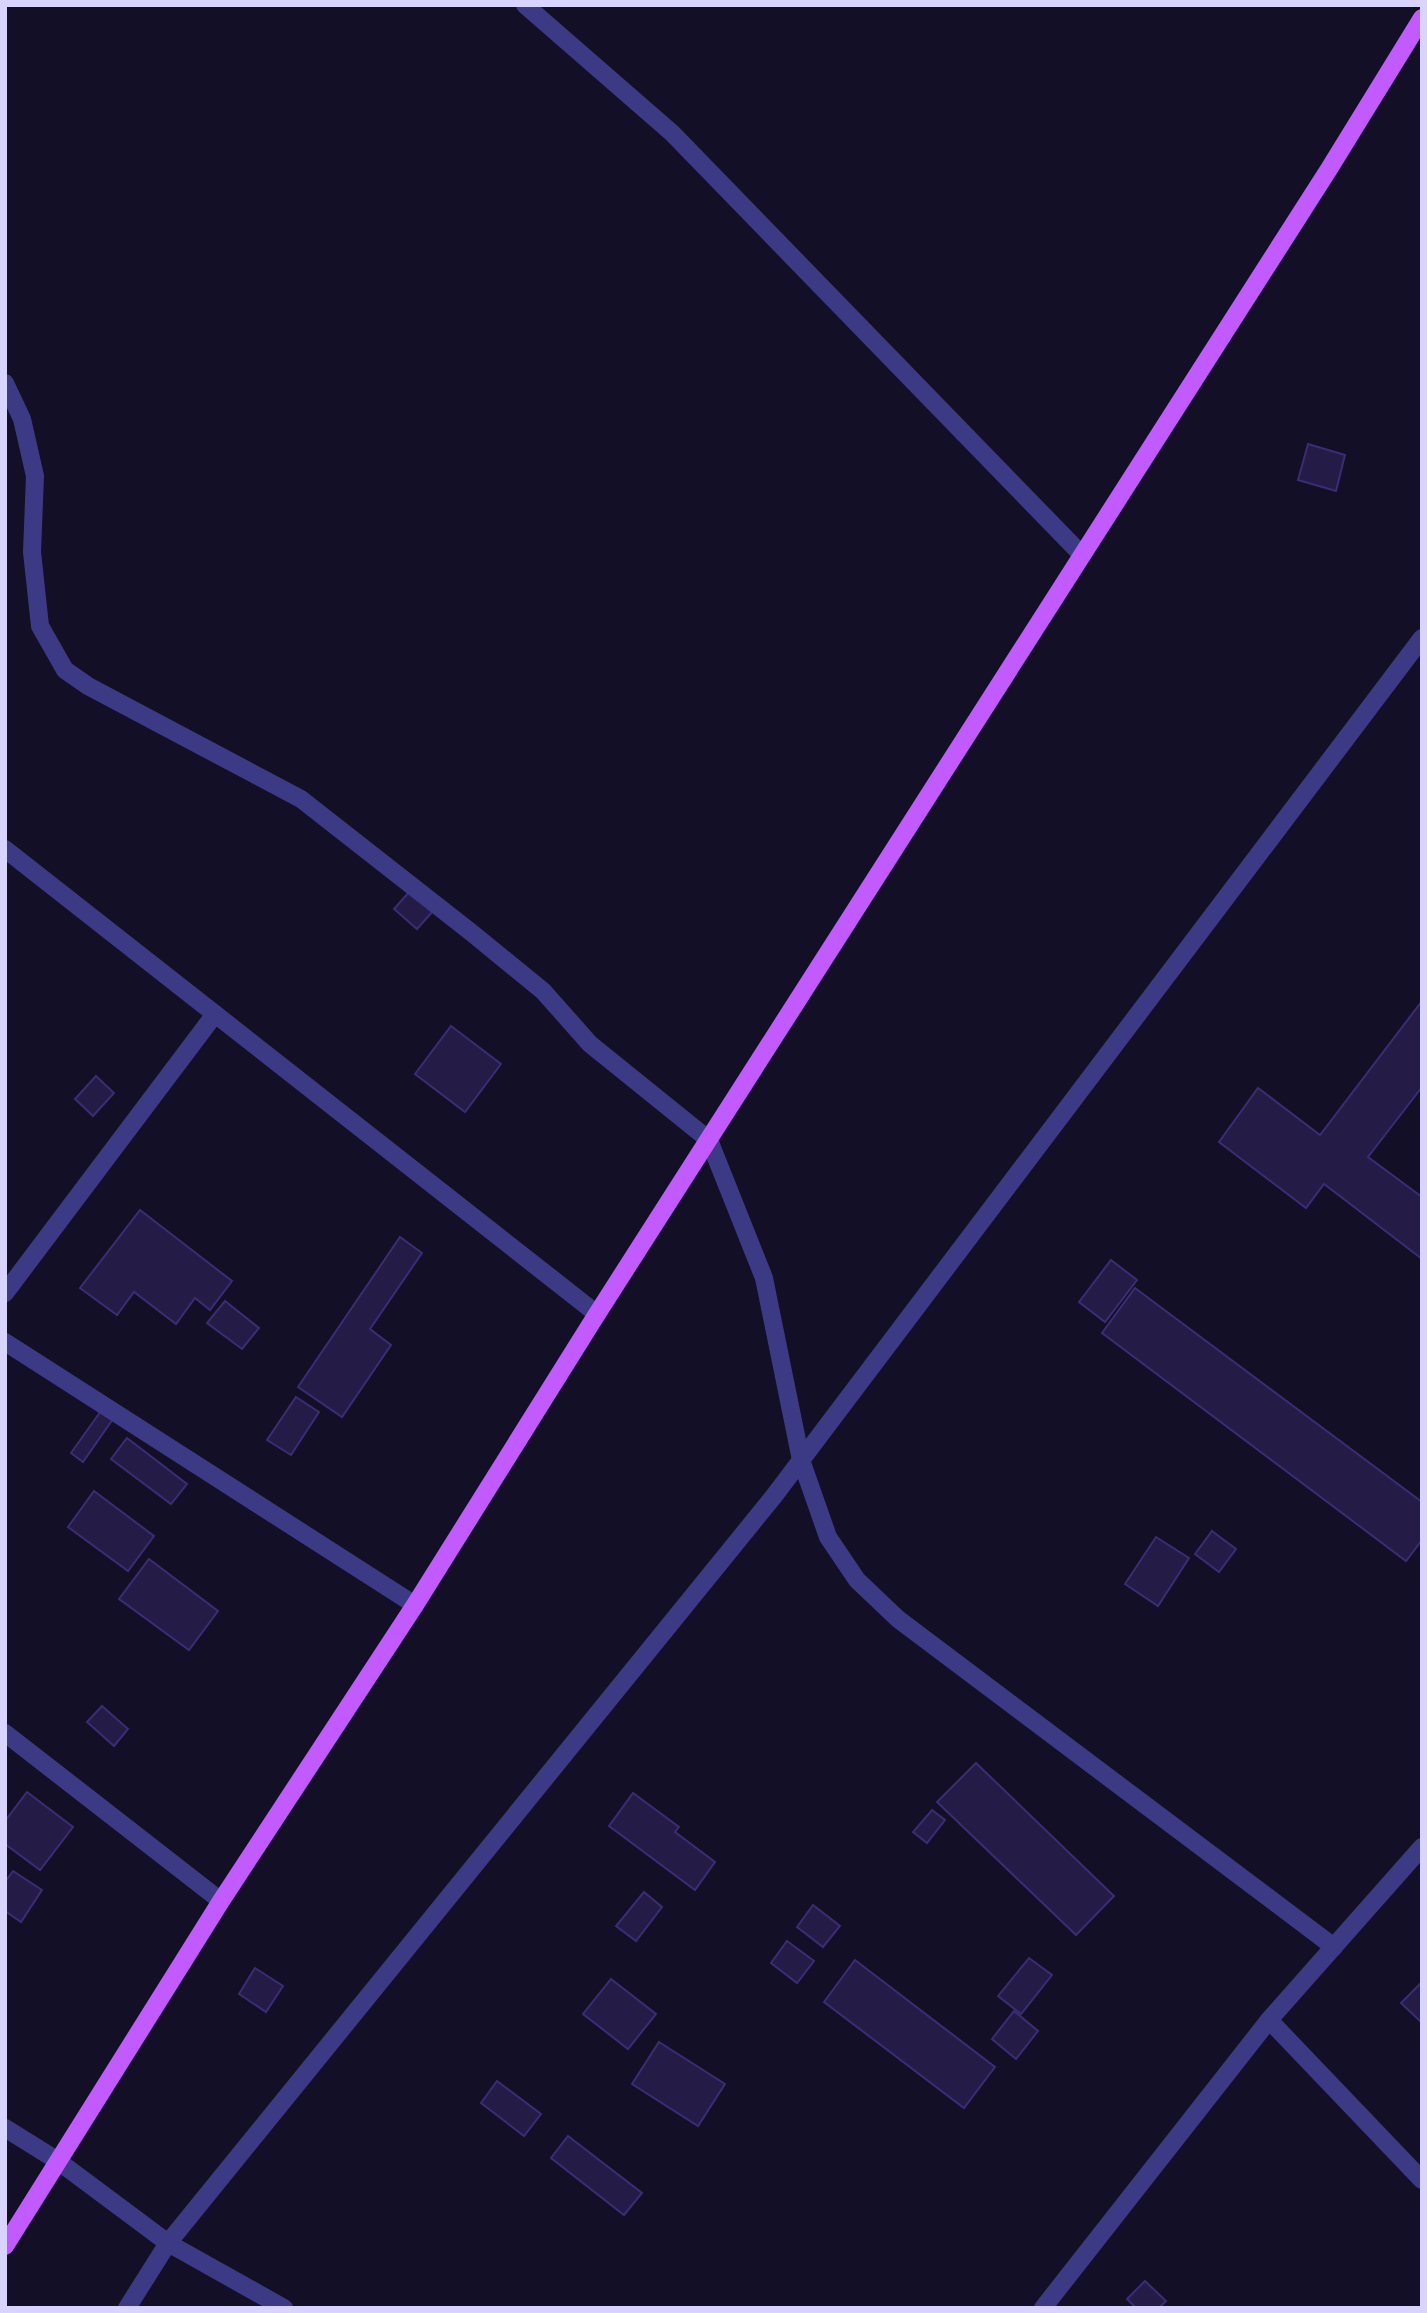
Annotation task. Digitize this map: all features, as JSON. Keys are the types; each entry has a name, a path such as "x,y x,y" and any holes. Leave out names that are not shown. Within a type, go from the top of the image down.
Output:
{"main road":[{"path":"5,2246 221,1901 415,1605 597,1314 1321,181 1422,18"}],"street":[{"path":"525,5 672,133 1082,555"},
{"path":"5,383 22,419 35,476 32,552 40,626 65,670 88,686 301,799 542,991 590,1044 709,1140 764,1278 801,1461 828,1537 857,1580 898,1619 1334,1947"},
{"path":"127,2308 168,2243 801,1461 1422,638"},
{"path":"5,849 597,1314"},
{"path":"5,1293 215,1014"},
{"path":"5,1342 415,1605"},
{"path":"5,1733 221,1901"},
{"path":"1043,2308 1269,2020 1422,1847"},
{"path":"1269,2020 1422,2180"},
{"path":"5,2128 58,2161 168,2243 284,2308"}],"building":[{"path":"1308,444 1345,455 1336,491 1298,480"},
{"path":"410,891 433,911 417,929 394,909"},
{"path":"1422,1001 1422,1087 1368,1157 1422,1197 1422,1259 1324,1184 1306,1208 1219,1142 1258,1088 1320,1135"},
{"path":"451,1026 501,1064 465,1112 415,1074"},
{"path":"96,1076 114,1093 93,1116 75,1099"},
{"path":"140,1210 232,1281 210,1310 195,1298 176,1324 134,1292 117,1315 80,1288"},
{"path":"400,1237 422,1253 370,1329 391,1345 342,1417 298,1387"},
{"path":"1111,1260 1137,1280 1105,1322 1079,1302"},
{"path":"1135,1288 1422,1502 1422,1540 1406,1561 1102,1333"},
{"path":"225,1301 259,1328 242,1349 207,1323"},
{"path":"296,1397 319,1412 291,1455 267,1440"},
{"path":"103,1408 115,1416 83,1462 71,1453"},
{"path":"127,1438 187,1484 171,1504 111,1459"},
{"path":"94,1491 154,1536 128,1571 68,1527"},
{"path":"1212,1531 1236,1549 1219,1572 1195,1554"},
{"path":"1156,1537 1189,1558 1158,1606 1125,1584"},
{"path":"149,1559 218,1611 189,1650 119,1599"},
{"path":"102,1706 128,1729 114,1746 87,1722"},
{"path":"976,1763 1114,1896 1076,1935 937,1802"},
{"path":"27,1792 73,1827 40,1870 5,1844 5,1821"},
{"path":"633,1793 679,1827 675,1832 715,1862 695,1890 609,1826"},
{"path":"932,1810 945,1820 927,1843 913,1832"},
{"path":"13,1871 42,1890 21,1922 5,1911 5,1882"},
{"path":"644,1892 662,1907 636,1941 616,1926"},
{"path":"813,1905 840,1926 823,1947 797,1927"},
{"path":"787,1941 814,1961 797,1983 771,1963"},
{"path":"1029,1958 1052,1975 1021,2014 998,1996"},
{"path":"855,1960 995,2067 964,2108 824,2002"},
{"path":"255,1968 283,1986 266,2012 239,1994"},
{"path":"611,1979 656,2014 628,2049 583,2014"},
{"path":"1422,1982 1422,2023 1401,2003"},
{"path":"1014,2011 1038,2031 1016,2059 992,2039"},
{"path":"659,2042 725,2084 698,2126 632,2084"},
{"path":"497,2081 541,2114 524,2136 481,2103"},
{"path":"568,2136 642,2193 624,2215 551,2158"},
{"path":"1145,2281 1166,2301 1159,2308 1136,2308 1127,2299"}]}
